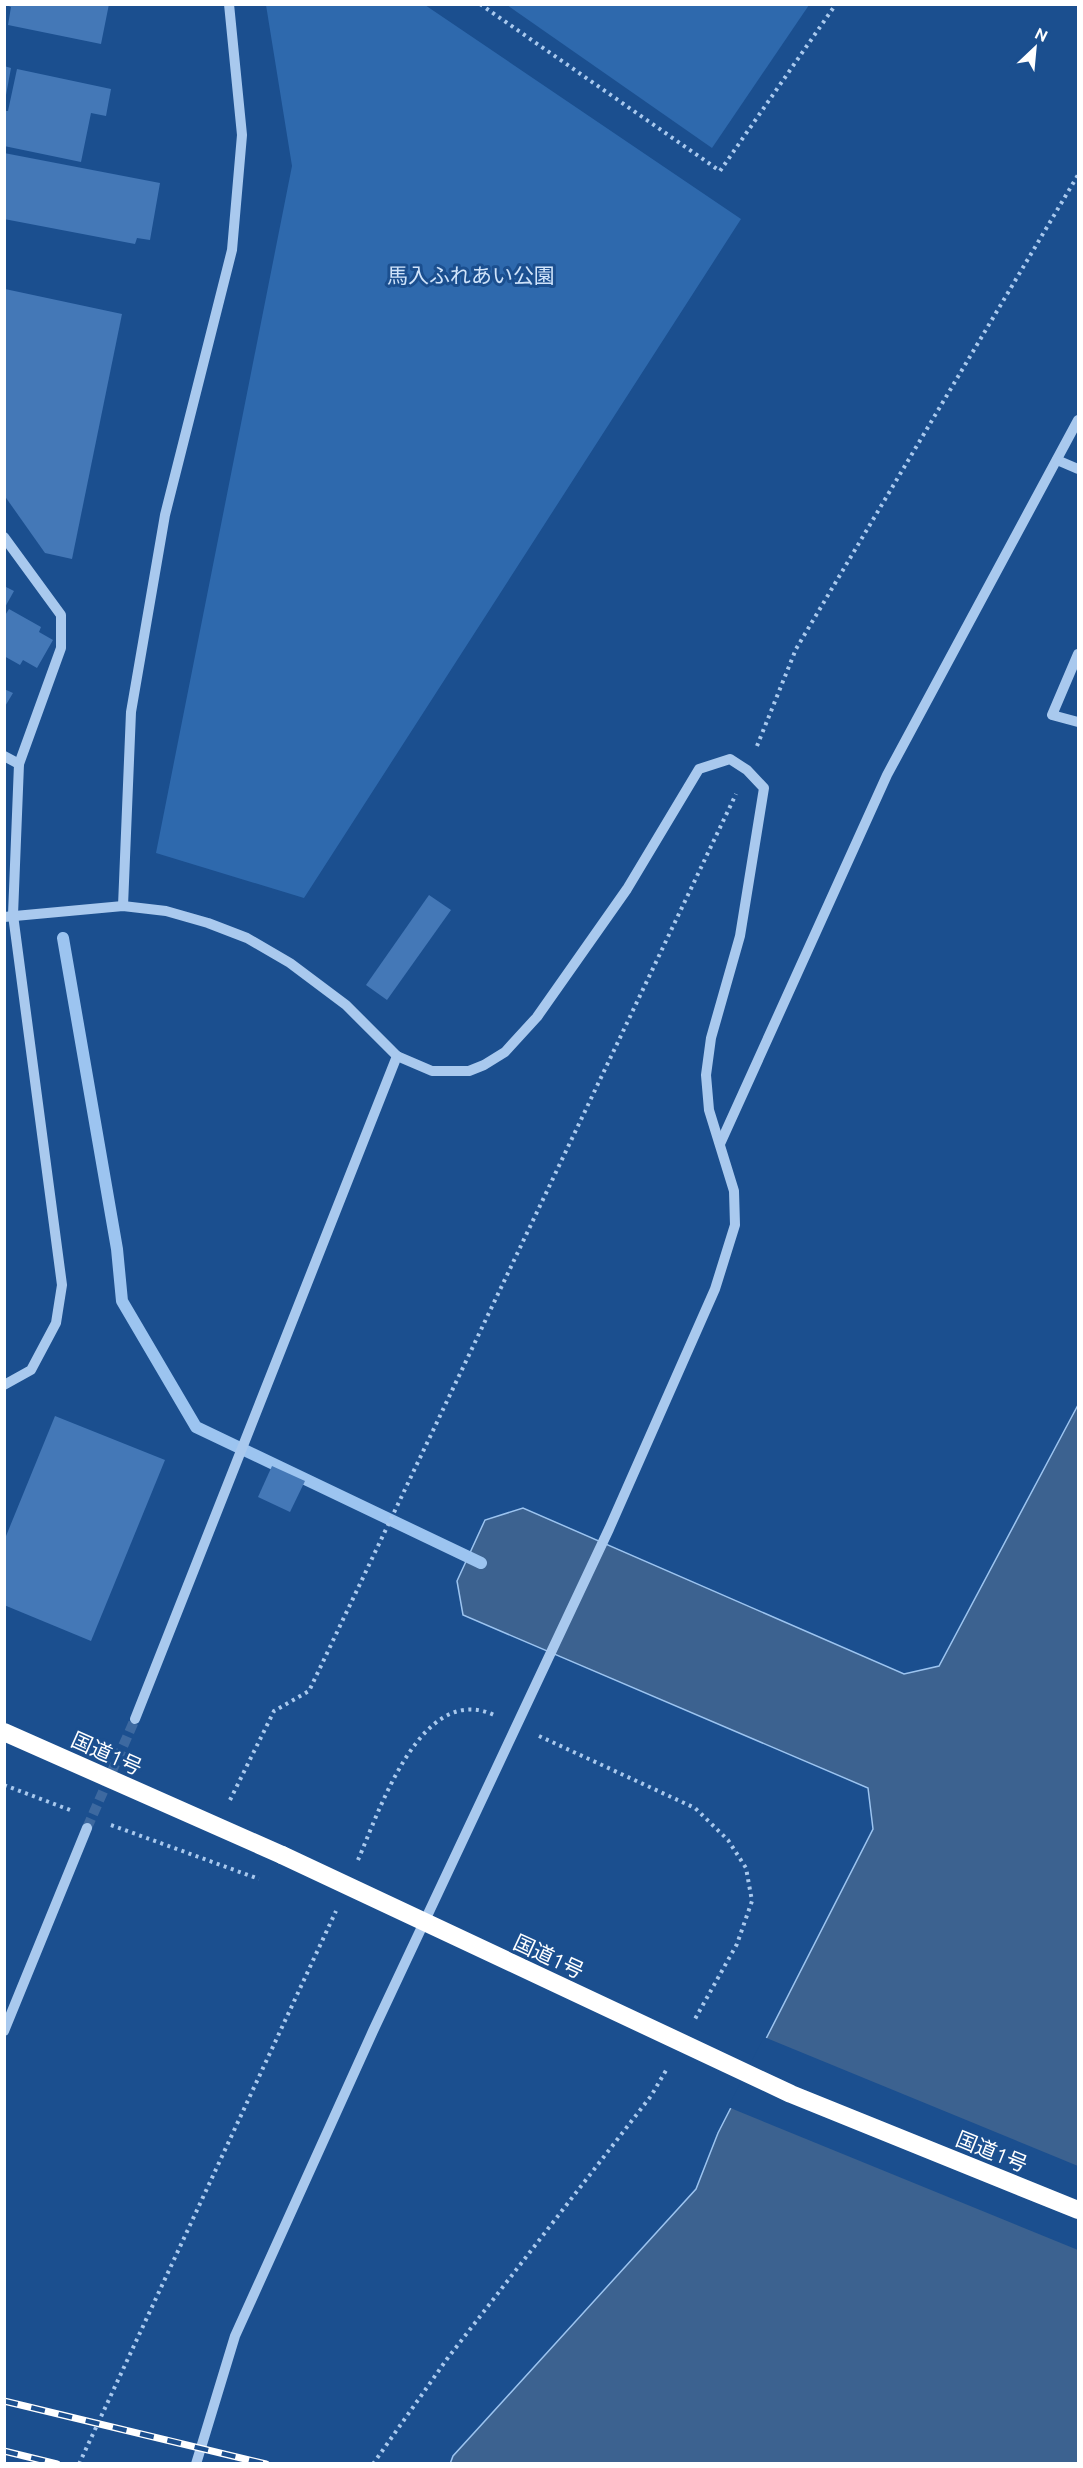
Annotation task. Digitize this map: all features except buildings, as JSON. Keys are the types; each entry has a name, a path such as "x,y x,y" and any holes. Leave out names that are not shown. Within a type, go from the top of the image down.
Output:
{"highway":[{"name":"国道1号","path":"4,1732 282,1855 791,2094 1078,2210"}],"street":[{"path":"123,906 131,712 165,514 232,250 242,135 229,4"},
{"path":"720,1144 887,775 1078,420"},
{"path":"1057,460 1078,469"},
{"path":"4,537 61,615 61,648 19,764 9,916 62,1285 56,1323 31,1370 4,1385"},
{"path":"1078,654 1052,716 1078,722"},
{"path":"4,756 19,764"},
{"path":"9,916 123,906 166,911 247,938 290,963 346,1005 397,1056 432,1071 469,1071 505,1052 537,1017 627,889 699,769 730,759 747,770 764,788 740,936 711,1038 706,1076 709,1110 734,1191 735,1225 715,1289 609,1529 373,2031 235,2336 196,2463"},
{"path":"135,1719 397,1056"},
{"path":"4,2031 87,1828"}],"path":[{"path":"480,4 720,171 836,4"},
{"path":"227,1805 274,1711 309,1691 381,1544 747,770 796,649 1078,175"},
{"path":"354,1870 394,1775 421,1737 451,1711 483,1710 517,1725 695,1808 728,1840 746,1868 752,1901 741,1934 691,2025"},
{"path":"4,1785 71,1810"},
{"path":"105,1823 268,1882"},
{"path":"79,2463 314,1964 341,1901"},
{"path":"373,2463 447,2359 651,2096 668,2066"}],"green space":[{"name":"馬入ふれあい公園","path":"266,5 425,5 741,219 304,898 156,853 292,166"},
{"path":"507,5 809,5 712,148"}],"shaded area":[{"path":"1078,1405 1078,2463 450,2464 453,2456 696,2189 718,2133 873,1829 868,1788 463,1615 457,1581 485,1520 523,1508 904,1674 939,1666"}],"pier":[{"path":"764,2037 1078,2166 1078,2250 728,2107"}],"waterway":[{"path":"63,938 117,1249 122,1301 196,1427 481,1563"}],"tunnel":[{"path":"87,1828 135,1719"}],"railway":[{"path":"4,2401 266,2464"},
{"path":"4,2451 57,2464"}]}
